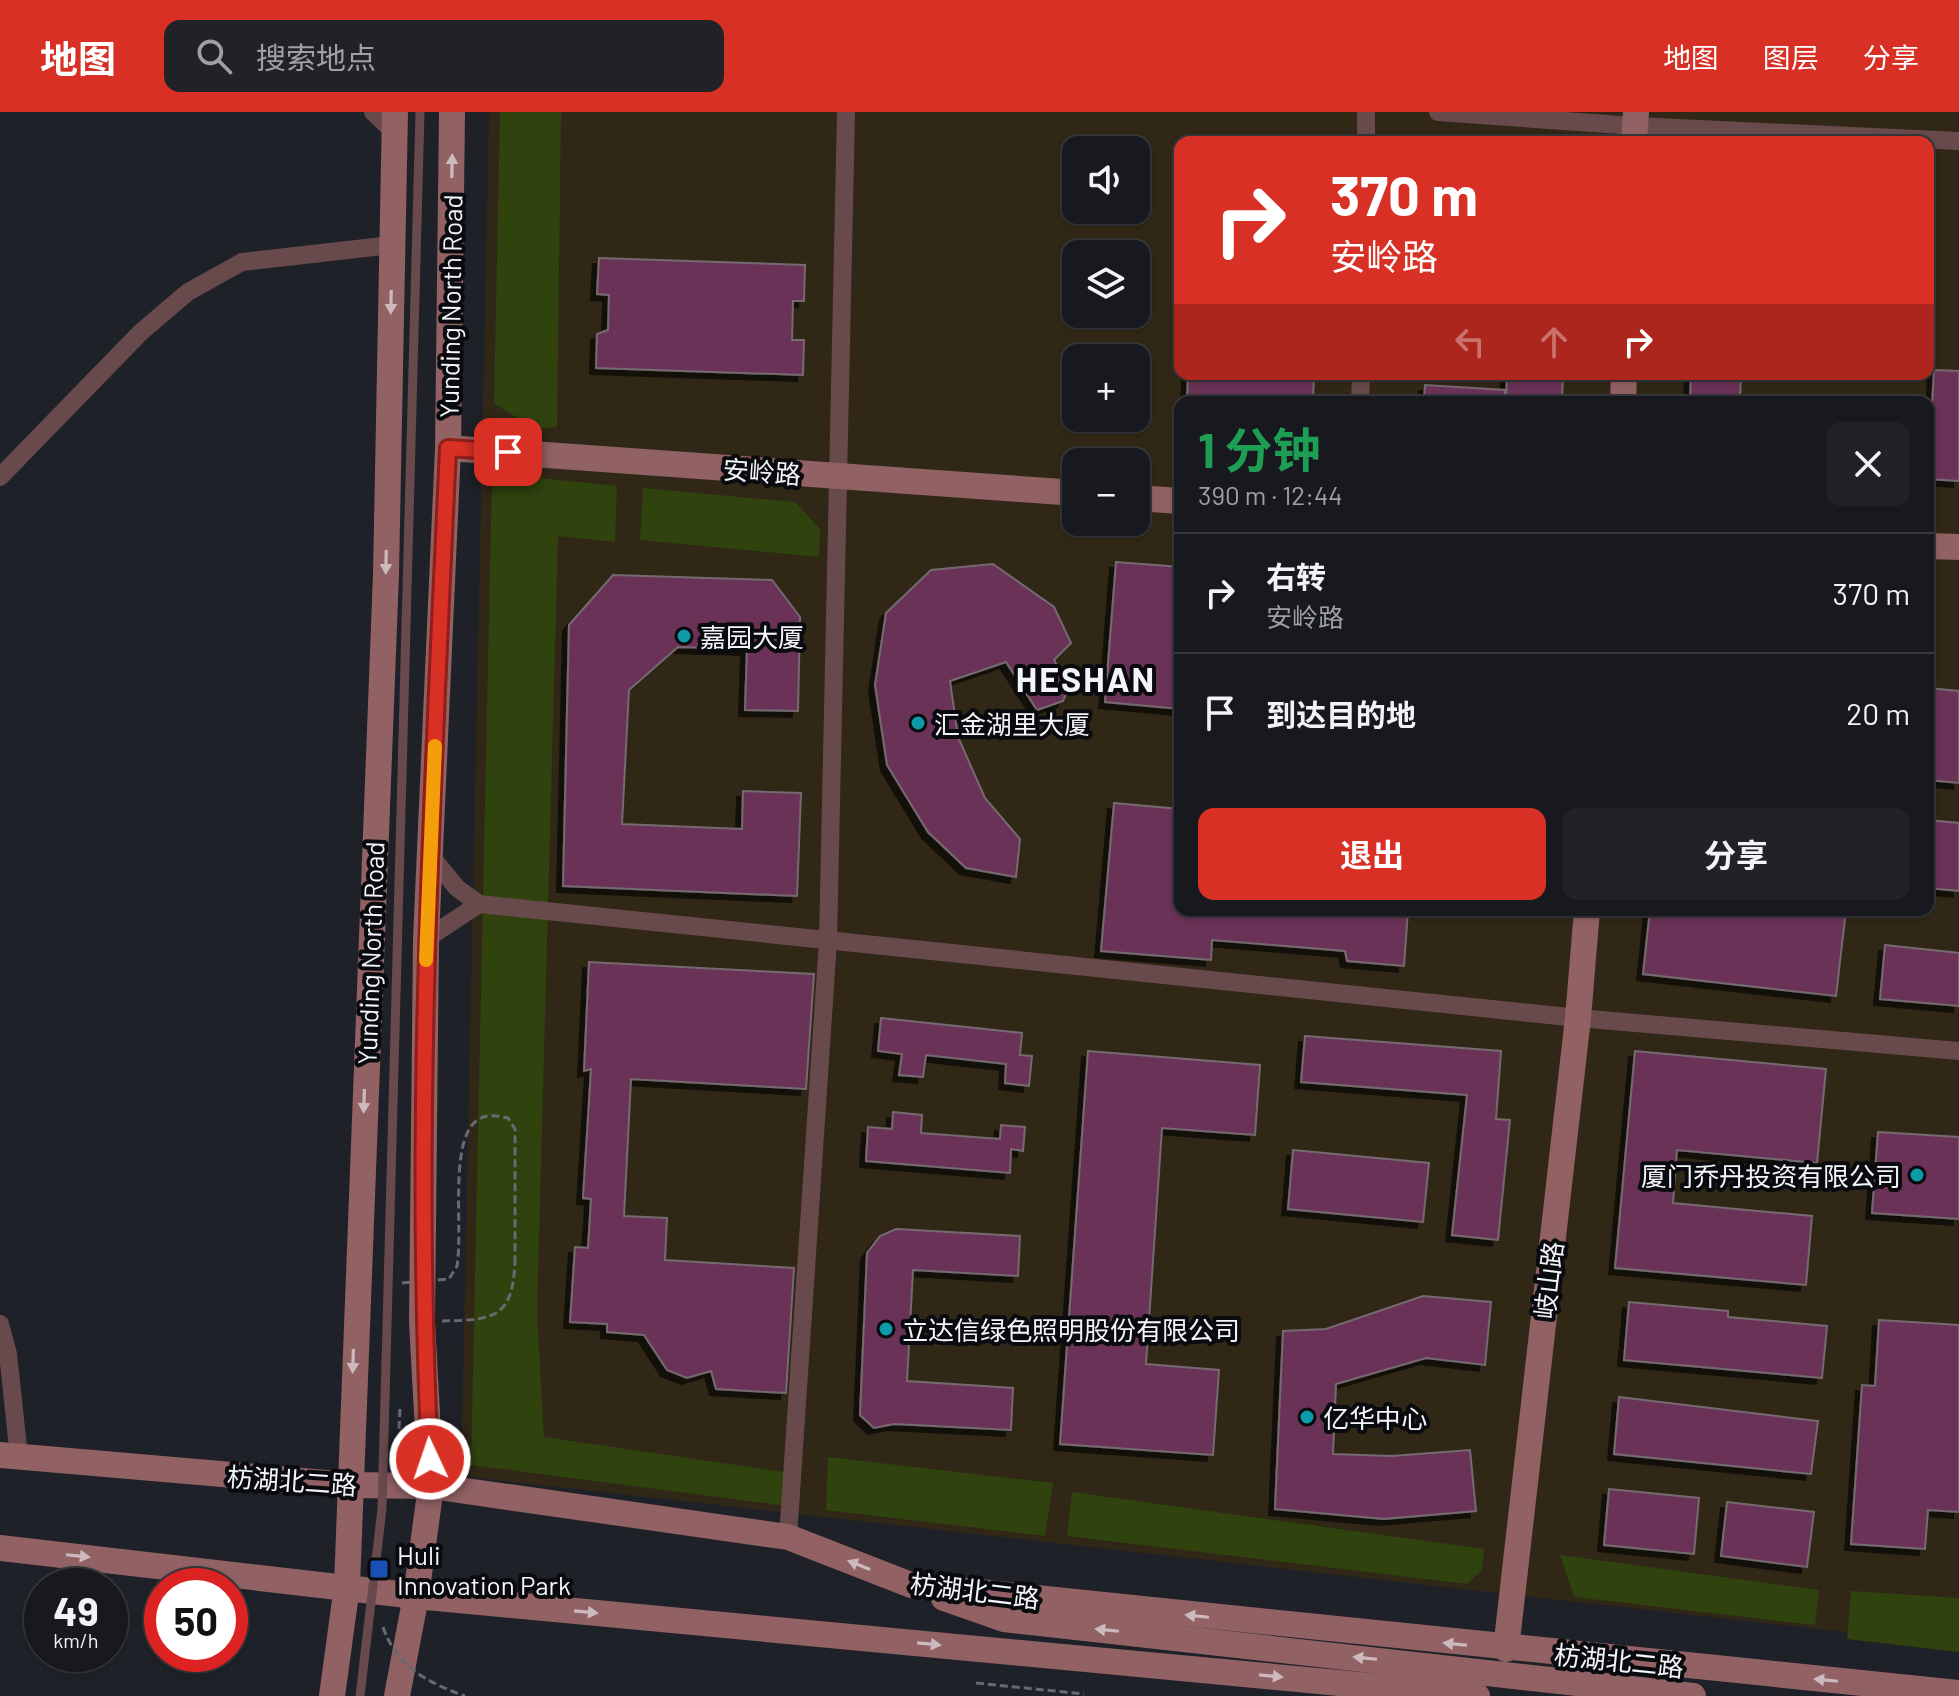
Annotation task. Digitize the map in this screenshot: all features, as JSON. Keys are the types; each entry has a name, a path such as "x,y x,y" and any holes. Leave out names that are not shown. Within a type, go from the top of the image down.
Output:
{"main road":[{"name":"Yunding North Road","path":"397,1696 416,1596 431,1486 422,1322 426,939 448,448 452,112"},
{"name":"Yunding North Road","path":"332,1696 347,1586 348,1485 386,574 394,122"},
{"name":"安岭路","path":"448,448 1062,492"},
{"path":"1150,499 1174,501"},
{"path":"1934,546 1959,547"},
{"name":"岐山路","path":"1506,1649 1578,1018 1586,916"},
{"name":"枋湖北二路","path":"10,1456 348,1485 431,1486 788,1537 911,1585 1506,1649 1959,1693"},
{"path":"0,1548 416,1596 1471,1696"},
{"path":"911,1585 1004,1619 1693,1696"}],"street":[{"path":"373,112 394,122"},
{"path":"788,1537 828,941 846,112"},
{"path":"1366,112 1366,136"},
{"path":"1438,112 1635,127 1843,136"},
{"path":"1934,140 1959,141"},
{"path":"0,477 141,332 188,292 242,262 392,245"},
{"path":"430,855 457,888 479,904 1578,1018 1959,1051"},
{"path":"426,939 479,904"},
{"path":"0,1324 8,1354 10,1456"}],"lane":[{"path":"360,1696 383,1494 420,112"}],"path":[{"path":"402,1283 449,1279 457,1266 464,1141 474,1122 491,1114 508,1118 515,1129 514,1291 504,1309 489,1319 422,1322"},
{"path":"976,1683 1084,1694"}],"shaded area":[{"path":"489,112 1959,112 1959,1645 461,1476"}],"green space":[{"path":"500,112 561,112 557,427 534,429 494,403"},
{"path":"492,473 617,486 615,542 558,536 537,1312 544,1437 791,1473 787,1506 471,1465"},
{"path":"643,488 795,502 820,529 819,557 640,540"},
{"path":"828,1457 1053,1483 1045,1536 826,1510"},
{"path":"1072,1492 1484,1549 1482,1570 1467,1584 1067,1536"},
{"path":"1560,1555 1819,1590 1815,1625 1574,1597"},
{"path":"1851,1591 1959,1598 1959,1652 1847,1639"}],"building":[{"path":"599,258 805,265 804,301 793,301 792,340 804,340 803,375 596,368 597,334 608,330 609,295 597,294"},
{"path":"1934,370 1959,371 1959,481 1934,479"},
{"path":"1188,380 1314,380 1313,396 1187,396"},
{"path":"1507,380 1563,380 1562,396 1506,396"},
{"path":"1691,380 1741,380 1740,396 1690,396"},
{"path":"1425,385 1505,390 1505,396 1424,396"},
{"path":"1116,562 1174,567 1174,708 1105,702"},
{"name":"汇金湖里大厦","path":"993,564 1054,607 1071,643 1054,660 1069,687 1063,701 1037,710 1006,662 950,681 958,737 985,798 1020,839 1016,877 966,868 928,832 887,765 875,685 886,613 931,570"},
{"path":"613,575 772,580 800,617 798,711 745,710 747,649 678,647 629,690 622,824 742,829 743,791 801,793 797,896 563,886 569,625"},
{"path":"1934,689 1959,691 1959,783 1934,781"},
{"path":"1114,803 1174,808 1174,916 1408,916 1404,966 1347,961 1345,951 1212,940 1211,960 1101,951"},
{"path":"1934,821 1959,823 1959,891 1934,889"},
{"path":"1649,916 1845,916 1836,996 1643,974"},
{"path":"1885,945 1959,953 1959,1006 1880,999"},
{"path":"589,962 814,974 806,1089 631,1079 624,1216 667,1218 665,1260 794,1268 786,1393 716,1389 711,1371 687,1378 667,1370 644,1335 607,1332 607,1324 570,1322 575,1247 588,1248 591,1199 583,1198 591,1069 584,1071"},
{"path":"881,1018 1022,1033 1020,1055 1032,1056 1029,1086 1005,1083 1006,1064 926,1055 923,1077 899,1075 902,1054 878,1051"},
{"path":"1305,1036 1501,1051 1496,1119 1510,1120 1498,1240 1452,1235 1467,1095 1301,1082"},
{"path":"1088,1051 1260,1065 1255,1135 1162,1128 1146,1364 1219,1370 1213,1455 1060,1444"},
{"path":"1635,1051 1826,1069 1817,1163 1677,1150 1673,1203 1812,1216 1806,1285 1615,1268"},
{"path":"893,1112 922,1115 921,1133 1000,1139 1001,1125 1025,1127 1023,1151 1011,1149 1010,1173 866,1161 868,1127 892,1129"},
{"name":"厦门乔丹投资有限公司","path":"1878,1132 1959,1137 1959,1219 1872,1213"},
{"path":"1293,1150 1429,1163 1423,1222 1288,1209"},
{"name":"立达信绿色照明股份有限公司","path":"896,1229 1020,1236 1018,1276 913,1270 907,1381 1013,1388 1011,1430 894,1424 874,1428 860,1415 867,1253 880,1236"},
{"name":"亿华中心","path":"1423,1296 1491,1302 1485,1365 1426,1358 1336,1384 1333,1454 1392,1456 1470,1450 1476,1511 1384,1519 1275,1509 1283,1331 1326,1329"},
{"path":"1629,1302 1728,1311 1728,1317 1827,1326 1822,1378 1624,1360"},
{"path":"1879,1320 1959,1325 1959,1512 1928,1510 1925,1549 1851,1544 1862,1385 1875,1386"},
{"path":"1619,1397 1818,1421 1811,1474 1614,1454"},
{"path":"1609,1489 1699,1498 1694,1554 1604,1545"},
{"path":"1727,1502 1814,1512 1807,1567 1721,1556"}],"slow traffic":[{"path":"426,960 435,746"}],"place":[{"name":"嘉园大厦","path":"684,636"},
{"name":"汇金湖里大厦","path":"918,723"},
{"name":"厦门乔丹投资有限公司","path":"1917,1175"},
{"name":"立达信绿色照明股份有限公司","path":"886,1329"},
{"name":"亿华中心","path":"1307,1417"},
{"name":"Huli Innovation Park","path":"379,1569"}],"district":[{"name":"HESHAN","path":"1086,678"}],"route":[{"path":"430,1459 422,1322 426,939 448,448 508,452"}]}
